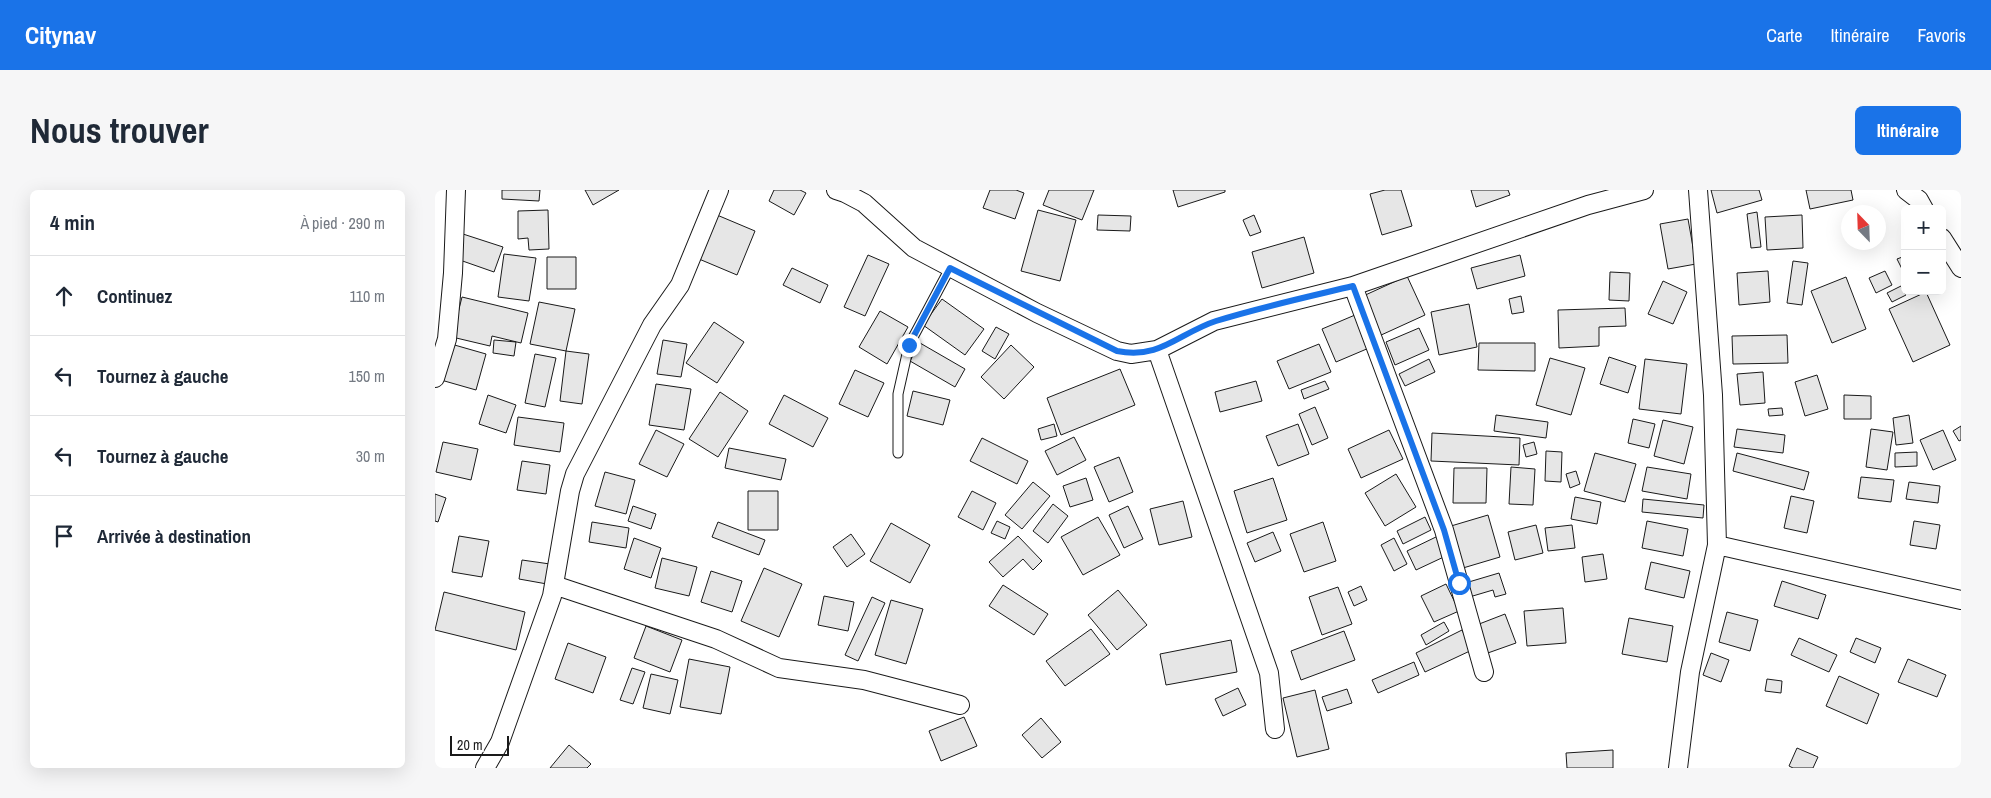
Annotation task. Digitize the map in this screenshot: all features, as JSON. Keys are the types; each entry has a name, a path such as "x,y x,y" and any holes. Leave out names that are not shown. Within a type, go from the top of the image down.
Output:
{"street":[{"path":"435,378 447,339 453,273 456,190"},
{"path":"485,768 500,742 552,596 570,492 575,474 652,325 680,285 719,190"},
{"path":"837,190 845,192 864,203 914,248 950,268 1117,351 1131,354 1157,350 1214,321 1353,286 1588,205 1644,190"},
{"path":"1678,768 1689,672 1717,545 1713,395 1698,190"},
{"path":"1906,190 1919,200 1922,205"},
{"path":"1946,244 1961,268"},
{"path":"1353,286 1444,530 1484,672"},
{"path":"1157,350 1269,673 1275,728"},
{"path":"1717,545 1961,600"},
{"path":"554,584 716,639 779,668 864,680 960,705"}],"lane":[{"path":"898,453 898,394 909,345 950,268"}],"building":[{"path":"502,190 540,190 539,201 502,199"},
{"path":"585,190 619,190 593,205"},
{"path":"774,190 800,190 806,193 794,215 769,201"},
{"path":"990,190 1016,190 1024,193 1015,219 983,208"},
{"path":"1049,190 1094,190 1082,220 1043,205"},
{"path":"1173,190 1225,190 1225,192 1178,207"},
{"path":"1385,190 1401,190 1412,226 1382,235 1370,194"},
{"path":"1471,190 1508,190 1510,195 1476,207"},
{"path":"1711,190 1759,190 1762,200 1717,213"},
{"path":"1806,190 1851,190 1853,200 1810,209"},
{"path":"548,210 549,249 529,250 528,238 518,239 518,211"},
{"path":"1038,210 1076,220 1060,281 1021,271"},
{"path":"1757,212 1761,247 1751,248 1747,214"},
{"path":"717,215 755,231 737,275 699,259"},
{"path":"1098,215 1131,216 1130,231 1097,230"},
{"path":"1254,215 1261,232 1250,236 1243,220"},
{"path":"1802,215 1803,248 1767,250 1765,217"},
{"path":"1688,219 1696,264 1668,269 1660,224"},
{"path":"463,234 503,247 494,272 454,258"},
{"path":"1304,237 1314,273 1262,288 1252,252"},
{"path":"504,254 536,258 529,301 498,297"},
{"path":"868,255 889,264 865,316 844,307"},
{"path":"1520,255 1525,276 1477,289 1471,268"},
{"path":"547,257 576,257 576,289 547,289"},
{"path":"1901,258 1901,267 1897,259"},
{"path":"1793,261 1808,263 1802,305 1787,303"},
{"path":"792,268 828,285 820,303 783,285"},
{"path":"1768,271 1770,302 1739,305 1737,273"},
{"path":"1885,271 1892,285 1876,293 1869,278"},
{"path":"1610,272 1630,273 1629,301 1609,300"},
{"path":"1407,276 1425,315 1379,336 1361,297"},
{"path":"1846,277 1866,329 1832,343 1811,291"},
{"path":"1663,281 1687,292 1673,324 1648,314"},
{"path":"1901,286 1901,295 1906,295 1892,302 1887,293"},
{"path":"1919,295 1927,295 1950,345 1913,362 1889,309"},
{"path":"1521,296 1524,312 1512,314 1509,299"},
{"path":"462,297 528,313 521,343 492,336 490,346 452,337"},
{"path":"942,299 984,329 965,355 923,325"},
{"path":"539,302 575,309 566,351 530,344"},
{"path":"1469,304 1477,347 1439,355 1431,312"},
{"path":"1625,308 1626,326 1599,327 1599,346 1559,348 1558,310"},
{"path":"880,311 908,327 887,364 859,347"},
{"path":"1355,315 1369,348 1336,362 1322,329"},
{"path":"714,322 744,342 717,383 686,363"},
{"path":"996,327 1009,334 995,359 982,351"},
{"path":"1419,328 1429,350 1395,365 1386,342"},
{"path":"1787,335 1788,363 1733,364 1732,336"},
{"path":"494,340 516,342 514,356 493,353"},
{"path":"663,340 687,344 681,377 657,374"},
{"path":"920,343 965,369 955,387 910,361"},
{"path":"1479,343 1535,343 1535,371 1478,370"},
{"path":"451,344 486,354 476,390 441,380"},
{"path":"1319,344 1331,372 1289,389 1277,361"},
{"path":"1011,345 1034,367 1004,399 981,377"},
{"path":"566,351 589,354 582,404 560,401"},
{"path":"535,354 556,358 545,407 525,403"},
{"path":"1609,357 1636,366 1628,393 1600,384"},
{"path":"1550,358 1585,368 1571,415 1536,405"},
{"path":"1429,359 1435,372 1405,386 1399,374"},
{"path":"1645,359 1687,364 1681,414 1639,409"},
{"path":"1120,369 1135,405 1061,435 1047,398"},
{"path":"855,370 884,383 868,417 839,404"},
{"path":"1763,372 1765,403 1740,405 1737,374"},
{"path":"1817,375 1828,409 1805,416 1795,382"},
{"path":"1256,381 1262,401 1220,412 1215,392"},
{"path":"1325,381 1329,389 1304,399 1301,390"},
{"path":"656,384 691,389 684,430 649,425"},
{"path":"913,391 950,400 943,425 907,416"},
{"path":"720,392 748,411 718,457 689,439"},
{"path":"488,395 516,405 506,433 479,424"},
{"path":"784,395 828,418 813,447 769,424"},
{"path":"1844,395 1871,396 1871,419 1844,419"},
{"path":"1315,407 1328,438 1312,445 1299,414"},
{"path":"1782,408 1783,415 1769,416 1768,409"},
{"path":"1496,415 1548,422 1546,438 1494,431"},
{"path":"1909,415 1913,443 1896,445 1893,418"},
{"path":"518,417 564,423 560,452 514,445"},
{"path":"1633,419 1655,424 1649,448 1628,443"},
{"path":"1663,420 1693,427 1684,464 1654,456"},
{"path":"1054,424 1057,436 1041,440 1038,429"},
{"path":"1298,424 1309,454 1278,466 1266,436"},
{"path":"1961,426 1961,440 1959,441 1953,431"},
{"path":"1737,429 1785,435 1783,453 1734,447"},
{"path":"1871,429 1893,432 1887,470 1866,467"},
{"path":"656,430 684,444 667,477 639,464"},
{"path":"1389,430 1403,459 1361,478 1348,449"},
{"path":"1943,430 1956,460 1933,470 1920,440"},
{"path":"1432,433 1520,438 1519,465 1431,461"},
{"path":"1074,437 1086,460 1057,475 1045,451"},
{"path":"982,438 1028,461 1017,484 970,461"},
{"path":"443,442 478,449 471,480 436,472"},
{"path":"1534,442 1537,454 1526,457 1523,445"},
{"path":"729,448 786,459 781,480 725,468"},
{"path":"1546,451 1562,452 1561,482 1545,481"},
{"path":"1917,452 1917,466 1895,467 1895,453"},
{"path":"1595,453 1636,464 1625,502 1584,491"},
{"path":"1737,453 1809,472 1804,490 1733,471"},
{"path":"1119,457 1133,492 1109,502 1094,467"},
{"path":"522,461 550,465 546,494 517,490"},
{"path":"1511,467 1535,469 1533,505 1509,504"},
{"path":"1647,467 1691,474 1687,499 1642,491"},
{"path":"1454,468 1487,468 1486,503 1453,503"},
{"path":"1576,471 1580,484 1570,488 1566,474"},
{"path":"605,472 635,480 626,514 595,506"},
{"path":"1396,474 1416,507 1385,526 1365,493"},
{"path":"1861,477 1894,480 1891,502 1858,498"},
{"path":"1086,478 1093,500 1070,507 1063,486"},
{"path":"1273,478 1287,520 1247,533 1234,491"},
{"path":"1033,482 1050,496 1022,529 1005,515"},
{"path":"1909,482 1940,486 1938,503 1906,499"},
{"path":"748,491 778,491 778,530 748,530"},
{"path":"972,491 996,503 983,530 958,517"},
{"path":"435,494 446,498 438,522 435,521"},
{"path":"1791,496 1814,501 1807,533 1784,528"},
{"path":"1575,497 1601,502 1597,524 1571,519"},
{"path":"1643,499 1704,505 1703,518 1642,512"},
{"path":"1183,501 1192,537 1159,545 1150,509"},
{"path":"1053,504 1068,516 1048,543 1033,531"},
{"path":"633,506 656,514 651,529 628,521"},
{"path":"1128,506 1143,539 1124,548 1109,515"},
{"path":"1488,515 1500,557 1463,568 1451,526"},
{"path":"1098,517 1120,555 1083,575 1061,537"},
{"path":"1425,517 1431,530 1403,544 1397,531"},
{"path":"997,521 1010,527 1005,539 991,533"},
{"path":"1647,521 1688,529 1683,556 1642,548"},
{"path":"1914,521 1940,525 1936,549 1910,545"},
{"path":"592,522 629,528 626,548 589,542"},
{"path":"718,522 765,540 759,555 712,537"},
{"path":"1323,522 1336,561 1304,572 1290,534"},
{"path":"891,523 930,545 910,583 870,561"},
{"path":"1536,525 1543,553 1515,560 1508,532"},
{"path":"1572,525 1575,548 1548,551 1545,528"},
{"path":"1273,532 1281,551 1255,562 1247,543"},
{"path":"851,534 865,554 847,567 833,547"},
{"path":"459,536 489,541 482,577 452,572"},
{"path":"1018,536 1042,561 1033,570 1023,559 1003,577 989,562"},
{"path":"1438,536 1448,555 1416,570 1407,551"},
{"path":"634,538 661,548 651,578 624,569"},
{"path":"1394,538 1407,564 1394,571 1381,545"},
{"path":"1603,554 1607,579 1585,582 1582,557"},
{"path":"662,558 697,567 689,596 655,588"},
{"path":"522,560 550,564 547,584 519,579"},
{"path":"1651,562 1690,571 1684,598 1645,589"},
{"path":"764,568 802,584 779,637 741,621"},
{"path":"711,571 742,581 732,612 701,602"},
{"path":"1499,573 1506,594 1495,597 1493,590 1466,598 1462,584"},
{"path":"1782,581 1826,595 1818,619 1774,606"},
{"path":"1446,584 1459,611 1434,622 1421,596"},
{"path":"1003,585 1048,614 1034,635 989,606"},
{"path":"1361,586 1367,600 1354,606 1348,592"},
{"path":"1338,587 1352,624 1322,635 1309,597"},
{"path":"1118,590 1147,625 1117,650 1088,615"},
{"path":"444,592 525,612 516,650 435,630"},
{"path":"824,596 854,602 848,631 818,625"},
{"path":"872,597 885,603 858,661 845,655"},
{"path":"891,600 923,609 906,664 875,655"},
{"path":"1563,608 1566,643 1527,646 1524,611"},
{"path":"1727,612 1758,620 1750,651 1719,642"},
{"path":"1505,614 1516,643 1485,654 1474,626"},
{"path":"1629,618 1673,626 1667,662 1622,654"},
{"path":"1444,622 1449,631 1426,645 1421,635"},
{"path":"646,626 682,640 670,672 634,658"},
{"path":"1091,629 1110,654 1065,686 1046,661"},
{"path":"1462,630 1472,650 1425,672 1416,653"},
{"path":"1344,631 1355,660 1301,680 1291,651"},
{"path":"1799,638 1837,655 1829,672 1791,655"},
{"path":"1856,638 1881,648 1875,663 1850,652"},
{"path":"1231,640 1237,672 1166,685 1160,654"},
{"path":"568,643 606,657 593,693 555,679"},
{"path":"1711,653 1729,660 1721,682 1703,675"},
{"path":"689,659 730,667 721,714 680,707"},
{"path":"1908,659 1946,675 1937,697 1898,682"},
{"path":"1414,662 1419,675 1378,693 1372,680"},
{"path":"632,668 645,672 633,704 620,700"},
{"path":"651,674 678,680 670,714 643,708"},
{"path":"1839,676 1879,694 1867,724 1826,706"},
{"path":"1767,679 1782,681 1781,693 1765,691"},
{"path":"1238,688 1246,705 1223,716 1215,699"},
{"path":"1347,689 1352,703 1327,711 1322,697"},
{"path":"1315,690 1329,749 1297,757 1283,698"},
{"path":"964,717 977,746 941,761 929,731"},
{"path":"1041,718 1061,742 1042,758 1022,735"},
{"path":"569,745 591,764 587,768 550,768"},
{"path":"1797,748 1818,757 1813,768 1793,768 1789,766"},
{"path":"1613,750 1613,768 1567,768 1566,753"}],"route":[{"path":"909,345 950,268 1037,313 1117,351 1131,354 1157,350 1214,321 1353,286 1444,530 1459,583"}]}
